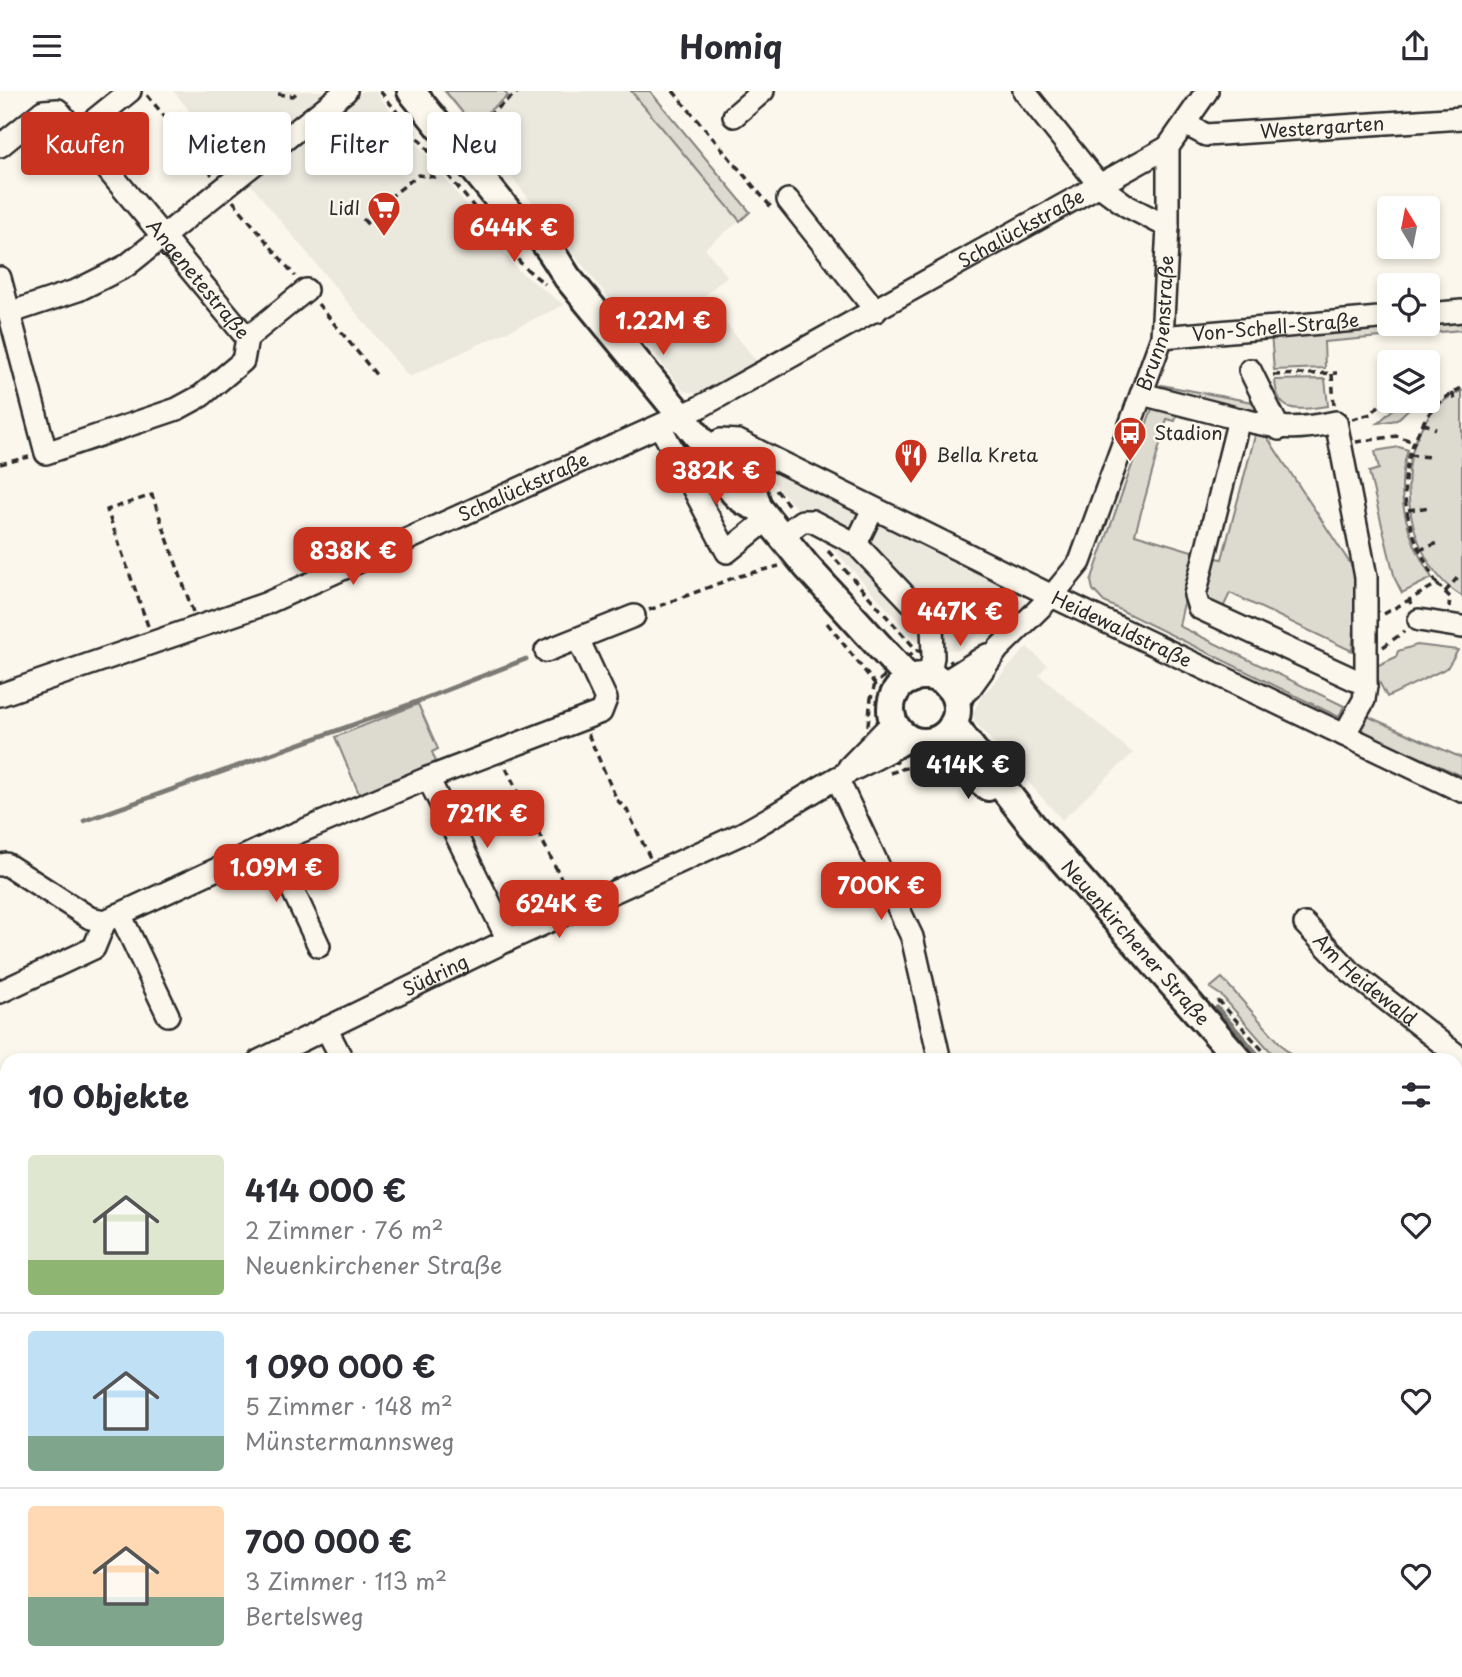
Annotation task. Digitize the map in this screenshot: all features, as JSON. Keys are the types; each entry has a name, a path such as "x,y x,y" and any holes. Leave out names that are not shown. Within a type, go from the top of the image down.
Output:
{"main road":[{"name":"Neuenkirchener Straße","path":"399,96 512,215 522,220 538,235 670,421 735,470 818,559 1032,825 1233,1053"},
{"path":"924,691 948,731 908,742 891,711 924,691"},
{"name":"Neuenkirchener Straße","path":"908,742 1032,825"}],"street":[{"path":"104,112 130,91"},
{"path":"9,313 78,290 126,266 346,91"},
{"path":"734,116 763,91"},
{"path":"1024,91 1100,186 1127,206 1168,227"},
{"path":"1168,147 1207,91"},
{"name":"Angenetestraße","path":"42,112 60,112"},
{"name":"Westergarten","path":"1185,124 1206,135 1462,118"},
{"name":"Angenetestraße","path":"0,146 21,129"},
{"name":"Schalückstraße","path":"0,695 265,604 698,408 1168,147"},
{"name":"Brunnenstraße","path":"924,691 998,649 1052,596 1080,562 1162,337 1168,227 1168,147"},
{"name":"Angenetestraße","path":"46,453 177,409 201,396 243,361 247,338 112,175"},
{"path":"782,206 876,311"},
{"path":"0,278 46,453"},
{"path":"247,338 306,290"},
{"path":"1440,313 1462,311"},
{"name":"Von-Schell-Straße","path":"1162,337 1377,318"},
{"path":"1250,370 1279,429"},
{"path":"1142,394 1279,429 1300,429 1336,422 1366,577 1364,700 1344,735"},
{"path":"1239,419 1195,594 1199,608 1366,685"},
{"path":"670,421 726,552 777,515 811,521 856,544 932,624 933,657 924,691"},
{"name":"Heidewaldstraße","path":"715,457 721,440 738,441 1052,596 1462,791"},
{"path":"856,544 873,509"},
{"path":"546,651 634,616"},
{"path":"1419,620 1462,627"},
{"path":"0,865 6,865 90,918 112,918 271,844 428,778 601,712 606,699 578,639"},
{"name":"Südring","path":"275,1053 508,940 741,834 837,778 908,742"},
{"path":"428,778 508,940"},
{"path":"837,778 912,937 938,1053"},
{"path":"271,844 319,946"},
{"path":"0,992 94,948 112,918"},
{"path":"112,918 168,1016"},
{"name":"Am Heidewald","path":"1305,924 1351,972 1454,1053"},
{"path":"326,1028 339,1053"}],"path":[{"path":"144,91 378,377"},
{"path":"278,94 293,96 299,91"},
{"path":"380,91 399,96"},
{"path":"492,112 519,91"},
{"path":"673,91 782,206"},
{"path":"370,213 418,175 438,175"},
{"path":"430,183 431,177"},
{"path":"363,219 370,227"},
{"path":"1250,370 1273,375 1334,373 1336,422 1371,414 1377,408"},
{"path":"1450,604 1450,597 1437,584 1419,550 1404,483 1409,455 1429,412 1444,396 1462,388"},
{"path":"1451,393 1457,404"},
{"path":"1423,423 1436,429"},
{"path":"1379,438 1397,436 1414,442"},
{"path":"0,464 46,453"},
{"path":"1409,455 1430,457"},
{"path":"154,642 107,510 152,495 198,627"},
{"path":"1408,510 1431,507"},
{"path":"1419,550 1441,543"},
{"path":"818,559 916,650"},
{"path":"634,616 736,577 779,566"},
{"path":"1445,592 1459,576"},
{"path":"1416,596 1437,584"},
{"path":"1366,624 1409,600"},
{"path":"1365,661 1419,620"},
{"path":"908,742 902,769 923,764 944,765 908,742 868,725 875,684 924,691"},
{"path":"581,719 617,800 627,810 652,861"},
{"path":"498,751 572,900"}],"shaded area":[{"path":"173,91 324,91 291,118 291,112 191,112"},
{"path":"363,91 375,91 392,112 336,112"},
{"path":"442,91 631,91 740,221 705,248 727,276 704,296 758,363 703,394 684,391 510,175 521,175 521,112 459,112"},
{"path":"445,91 504,91 508,96 487,112 462,112"},
{"path":"631,91 650,91 750,212 740,221"},
{"path":"305,136 305,175 413,175 413,138 427,156 427,175 442,175 519,271 564,305 409,377 248,181 256,175 291,175 291,147"},
{"path":"1462,317 1462,330 1440,332 1440,322"},
{"path":"1377,324 1377,336 1393,336 1324,342 1325,368 1274,370 1271,334"},
{"path":"1325,379 1328,406 1299,409 1285,405 1280,400 1275,380"},
{"path":"1161,385 1263,404 1268,416 1158,392"},
{"path":"1462,391 1462,596 1440,578 1424,553 1413,523 1408,491 1411,459 1420,430 1433,413 1440,413 1440,405"},
{"path":"1154,403 1179,409 1175,421 1167,419 1135,534 1195,552 1179,626 1344,706 1339,717 1104,602 1093,590 1091,581"},
{"path":"1389,413 1404,413 1397,420 1378,423"},
{"path":"1256,432 1265,434 1359,577 1352,651 1230,593 1221,612 1209,606 1204,593 1211,557 1222,559"},
{"path":"1399,447 1408,450 1402,483 1405,516 1416,548 1432,578 1402,593 1395,579 1369,472 1379,469 1375,451"},
{"path":"765,465 1013,591 1014,602 958,650 922,647 761,469"},
{"path":"1417,645 1458,650 1447,668 1387,697 1372,668 1396,657 1398,651"},
{"path":"1027,647 1047,665 1039,675 1133,753 1062,820 975,722 973,713 981,697"},
{"path":"418,704 438,749 432,752 437,765 360,796 335,737"},
{"path":"1367,716 1462,758 1462,776 1360,731"},
{"path":"1222,978 1289,1053 1272,1053 1222,996 1210,988"}],"waterway":[{"path":"84,821 411,704 526,659"},
{"path":"1217,1008 1256,1053"}],"place":[{"name":"Lidl","path":"384,238"},
{"name":"Stadion","path":"1130,463"},
{"name":"Bella Kreta","path":"911,485"}]}
